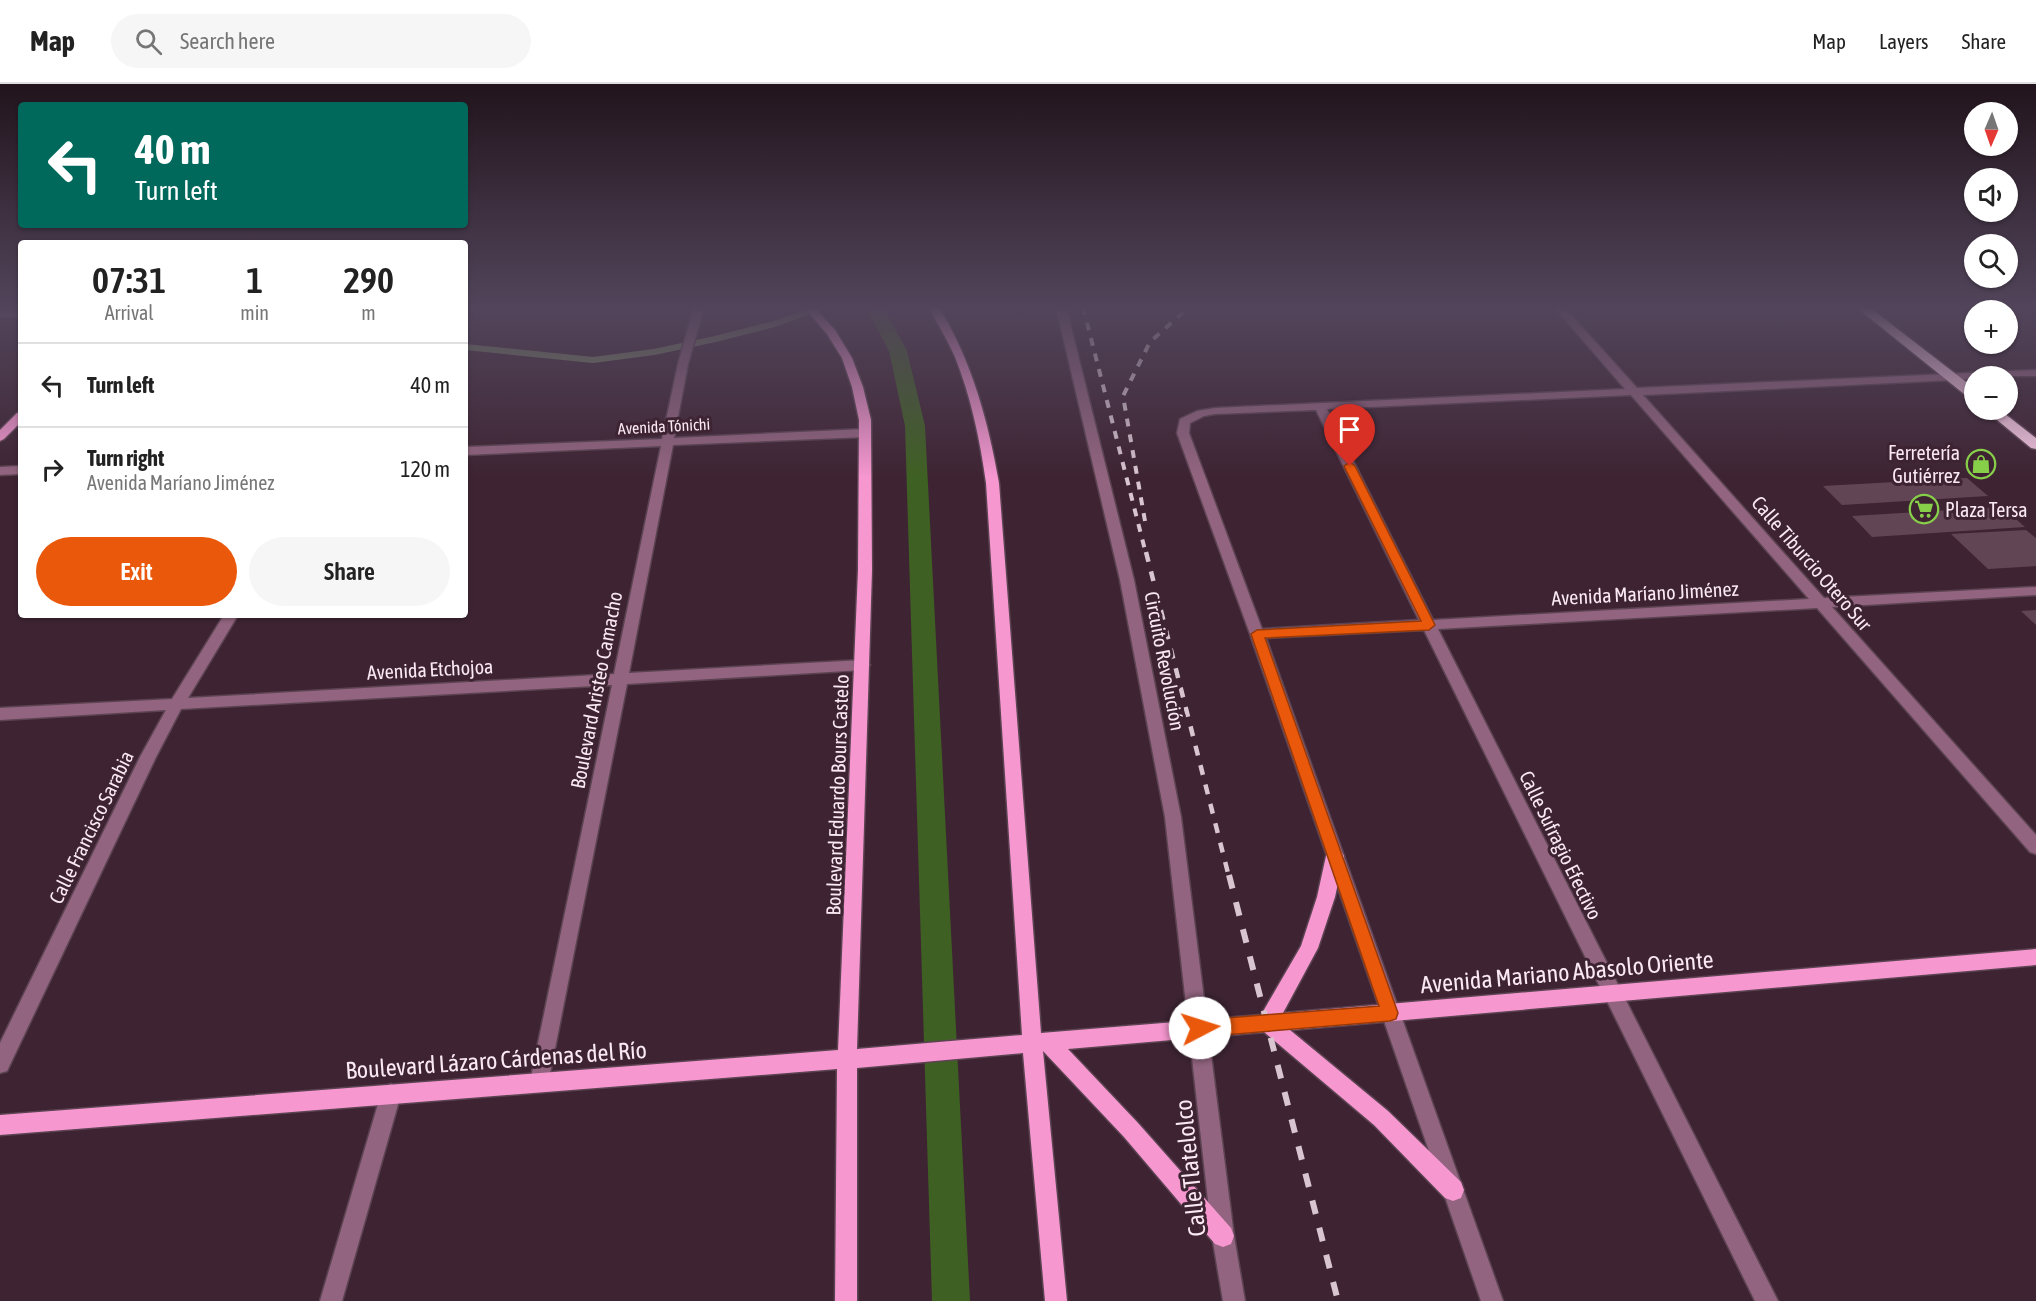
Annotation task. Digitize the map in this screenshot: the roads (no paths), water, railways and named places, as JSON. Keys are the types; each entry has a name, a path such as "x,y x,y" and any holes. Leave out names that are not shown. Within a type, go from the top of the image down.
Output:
{"highway":[{"path":"1934,364 1964,387"},
{"path":"2005,420 2036,445"}],"main road":[{"name":"Boulevard Eduardo Bours Castelo","path":"846,1301 844,1218 855,818 863,665 865,433 860,396 851,364"},
{"path":"963,364 982,420 996,510 1040,1042 1056,1301"},
{"path":"0,436 18,418"},
{"path":"1335,856 1326,897 1309,948 1267,1023 1381,1118 1453,1190"},
{"name":"Avenida Mariano Abasolo Oriente","path":"996,1045 2036,957"},
{"path":"1040,1042 1124,1122 1223,1236"},
{"name":"Boulevard Lázaro Cárdenas del Río","path":"0,1125 873,1057 996,1045"}],"street":[{"name":"Boulevard Aristeo Camacho","path":"540,1082 683,364"},
{"name":"Circuito Revolución","path":"1075,364 1122,560 1152,699 1173,817 1200,1028"},
{"name":"Calle Tiburcio Otero Sur","path":"1610,364 2036,847"},
{"path":"1492,1301 1257,634 1183,433 1184,421 1201,412 2036,372"},
{"name":"Calle Sufragio Efectivo","path":"1320,406 1611,993 1767,1301"},
{"name":"Avenida Tónichi","path":"468,451 865,433"},
{"path":"0,471 18,470"},
{"name":"Avenida Maríano Jiménez","path":"1257,634 2036,591"},
{"name":"Calle Francisco Sarabia","path":"0,1064 122,808 176,705 229,618"},
{"name":"Avenida Etchojoa","path":"0,714 863,665"},
{"name":"Calle Tlatelolco","path":"1200,1028 1223,1236 1234,1301"},
{"path":"331,1301 391,1094"}],"waterway":[{"path":"901,364 915,426 951,1301"}],"railway":[{"path":"1097,364 1146,554"},
{"path":"1139,364 1123,396 1145,521"},
{"path":"1146,552 1229,877"},
{"path":"1229,875 1338,1301"}],"place":[{"name":"Ferretería Gutiérrez","path":"1981,464"},
{"name":"Plaza Tersa","path":"1924,509"}]}
